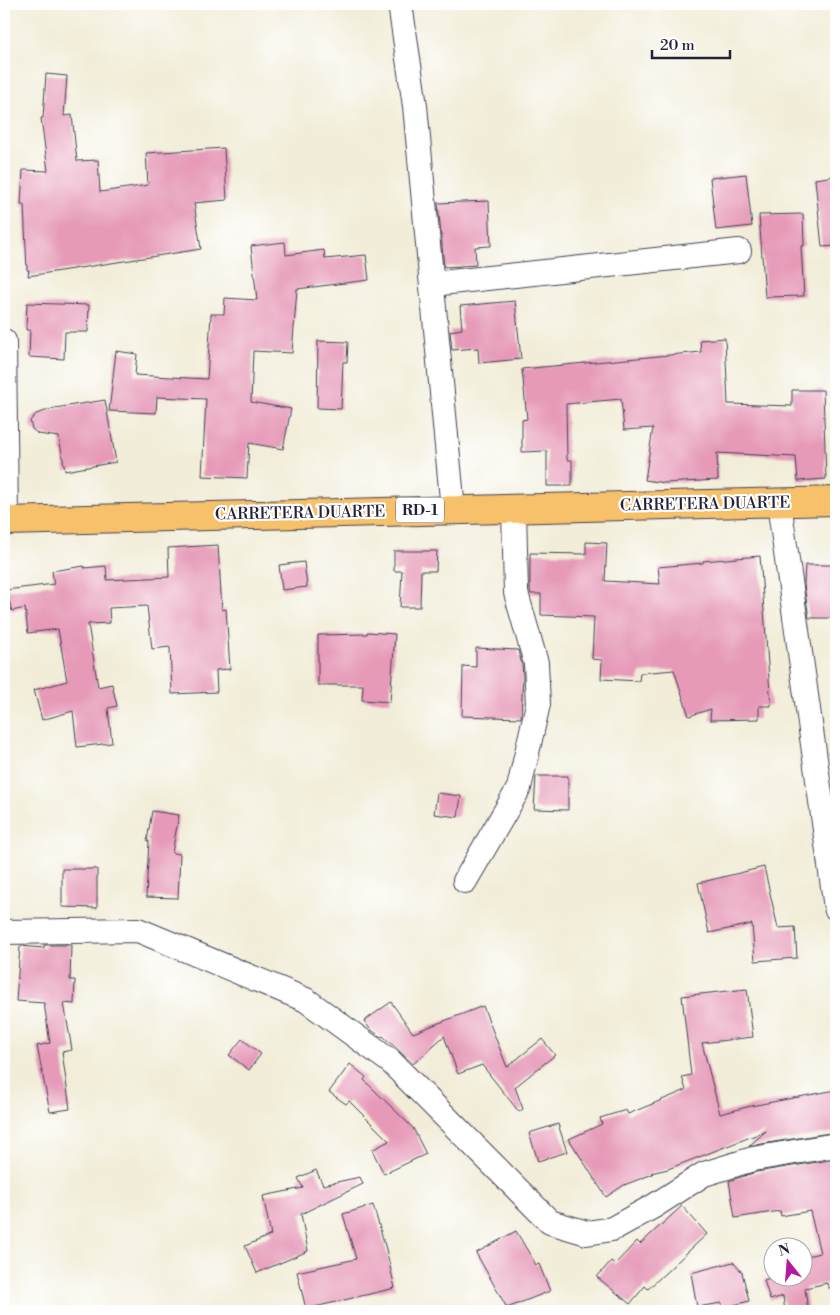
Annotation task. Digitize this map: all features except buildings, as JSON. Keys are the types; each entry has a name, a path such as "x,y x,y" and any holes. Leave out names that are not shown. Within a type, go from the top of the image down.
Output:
{"main road":[{"name":"CARRETERA DUARTE","path":"5,520 836,501"}],"street":[{"path":"400,4 415,106 453,510"},
{"path":"432,284 739,251"},
{"path":"4,341 5,520"},
{"path":"778,503 836,908"},
{"path":"465,882 520,788 538,704 536,663 516,593 514,508"},
{"path":"4,932 138,930 306,1000 391,1062 550,1222 587,1233 612,1229 654,1206 704,1174 753,1159 836,1145"}]}
